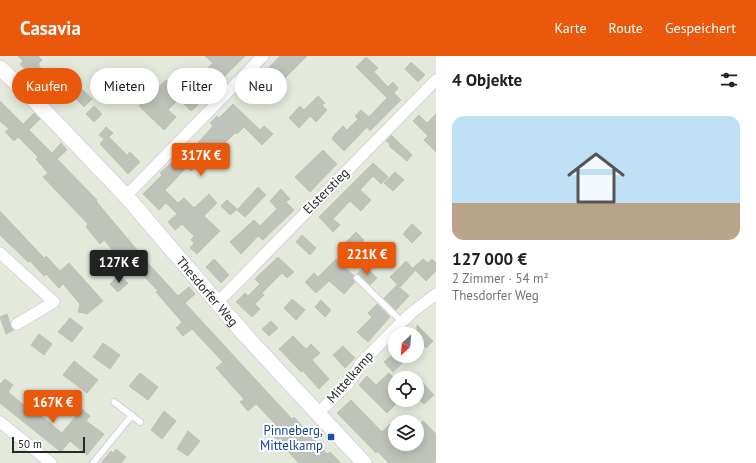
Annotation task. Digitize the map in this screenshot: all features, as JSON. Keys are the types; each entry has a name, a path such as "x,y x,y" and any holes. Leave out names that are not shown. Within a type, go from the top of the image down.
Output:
{"street":[{"path":"126,196 263,56"},
{"name":"Thesdorfer Weg","path":"0,68 35,101 126,196 217,303 364,463"},
{"name":"Elsterstieg","path":"217,303 436,80"},
{"path":"0,253 54,302 17,324"},
{"name":"Mittelkamp","path":"318,413 349,383 362,362 402,322 436,294"},
{"path":"0,422 51,463"}],"lane":[{"path":"357,278 402,322"},
{"path":"114,402 140,422"},
{"path":"93,463 132,415"}],"building":[{"path":"18,56 38,56 42,60 39,63 41,68 24,68 20,64 23,61"},
{"path":"205,56 245,56 227,74 227,68 208,68 213,63"},
{"path":"280,56 307,56 287,76 287,68 269,68"},
{"path":"366,57 378,68 374,72 388,87 393,82 398,88 394,93 401,100 370,131 367,127 344,151 332,139 335,134 343,126 347,130 358,119 355,116 361,110 369,117 387,98 356,67"},
{"path":"411,62 425,75 418,82 405,69"},
{"path":"166,80 167,81 167,104 174,104 168,110 176,117 164,130 139,106 141,104 159,104 159,87"},
{"path":"82,89 90,97 90,101 84,107 81,104"},
{"path":"318,96 325,103 322,105 327,110 316,122 310,116 299,128 289,118 300,106 304,110"},
{"path":"0,101 23,124 34,113 40,119 29,130 52,153 61,143 67,150 57,159 97,200 96,201 147,262 178,296 189,287 195,294 185,303 292,419 294,417 327,454 330,452 341,463 299,463 273,436 280,429 256,404 248,411 240,402 244,399 216,368 223,362 192,329 183,336 176,328 182,322 156,292 158,291 138,270 133,274 104,240 100,244 86,227 88,224 43,177 48,173 36,159 38,157 18,137 14,141 5,132 9,129 0,121"},
{"path":"184,104 198,105 191,111"},
{"path":"233,104 260,130 264,126 273,134 262,145 244,127 237,134 236,132 216,152 209,146 195,160 198,164 191,171 187,167 165,190 178,203 184,198 194,208 209,194 217,203 204,216 220,231 197,254 190,248 194,243 191,240 194,236 182,224 175,230 168,222 177,214 166,203 159,210 143,194 162,175 160,173 184,151 188,154 213,126 210,123 217,116 219,118"},
{"path":"94,106 102,114 94,122 86,114"},
{"path":"436,114 436,152 424,140 428,136 413,121 419,115 427,123"},
{"path":"106,127 113,133 109,137 127,155 130,152 140,162 128,174 100,144 104,139 99,135"},
{"path":"391,135 412,155 407,161 389,146 390,144 386,141"},
{"path":"323,150 337,164 310,192 295,177"},
{"path":"373,163 388,177 381,184 373,176 360,190 371,200 361,211 350,201 333,219 340,225 333,232 319,217"},
{"path":"395,172 404,180 393,191 384,183"},
{"path":"258,187 266,195 245,217 237,210"},
{"path":"281,189 290,199 286,202 294,210 263,240 258,236 241,254 230,242 254,220 260,226 277,209 270,201"},
{"path":"227,200 237,209 230,215 221,206"},
{"path":"0,211 44,258 46,256 60,271 69,263 103,301 87,314 78,312 80,304 63,284 59,288 46,274 44,276 30,261 28,262 0,235"},
{"path":"412,224 422,233 412,243 403,234"},
{"path":"356,232 364,240 354,250 346,242"},
{"path":"302,235 316,248 310,255 296,242"},
{"path":"278,257 294,272 287,278 282,273 262,293 264,295 255,304 260,309 252,317 236,302 245,293 248,296 260,284 255,279"},
{"path":"214,259 229,275 221,283 206,267"},
{"path":"336,259 354,276 353,279 355,282 344,294 329,281 316,293 305,282 314,273 318,277"},
{"path":"423,259 428,263 432,259 436,263 436,271 426,281 413,268"},
{"path":"406,261 415,271 400,287 390,277"},
{"path":"365,266 377,278 370,285 357,274"},
{"path":"121,277 128,283 118,292 110,284 116,278 118,280"},
{"path":"397,285 409,296 396,310 384,298"},
{"path":"292,299 305,310 296,320 284,308"},
{"path":"321,300 331,310 325,317 315,307"},
{"path":"377,304 390,317 368,342 357,332 372,317 368,313"},
{"path":"7,314 11,327 14,330 6,334 0,317"},
{"path":"70,318 83,328 72,342 58,332"},
{"path":"271,321 278,328 269,336 262,329"},
{"path":"424,332 433,341 426,348 424,346"},
{"path":"39,334 52,344 44,355 31,345"},
{"path":"293,336 306,349 311,344 320,353 312,360 329,379 319,389 302,370 301,372 279,349"},
{"path":"103,343 120,355 110,369 93,357"},
{"path":"343,346 355,358 345,368 333,355"},
{"path":"388,359 388,363 403,363 392,371 384,362"},
{"path":"74,361 98,380 87,393 63,375"},
{"path":"140,373 158,387 148,400 129,386"},
{"path":"388,374 388,407 393,407 387,413 359,385 367,376 376,385"},
{"path":"5,379 13,385 8,392 30,410 33,406 41,413 40,415 62,433 82,409 90,416 86,421 104,434 87,455 70,441 61,452 0,403 0,384"},
{"path":"424,384 434,395 424,404"},
{"path":"351,400 382,432 388,426 388,451 424,451 424,422 436,434 436,461 434,463 389,463 377,451 376,453 337,413"},
{"path":"164,411 176,421 162,439 151,430"},
{"path":"188,431 200,441 188,456 177,449"},
{"path":"116,449 126,457 121,463 101,463 111,451 113,453"}],"place":[{"name":"Pinneberg, Mittelkamp","path":"331,437"}]}
